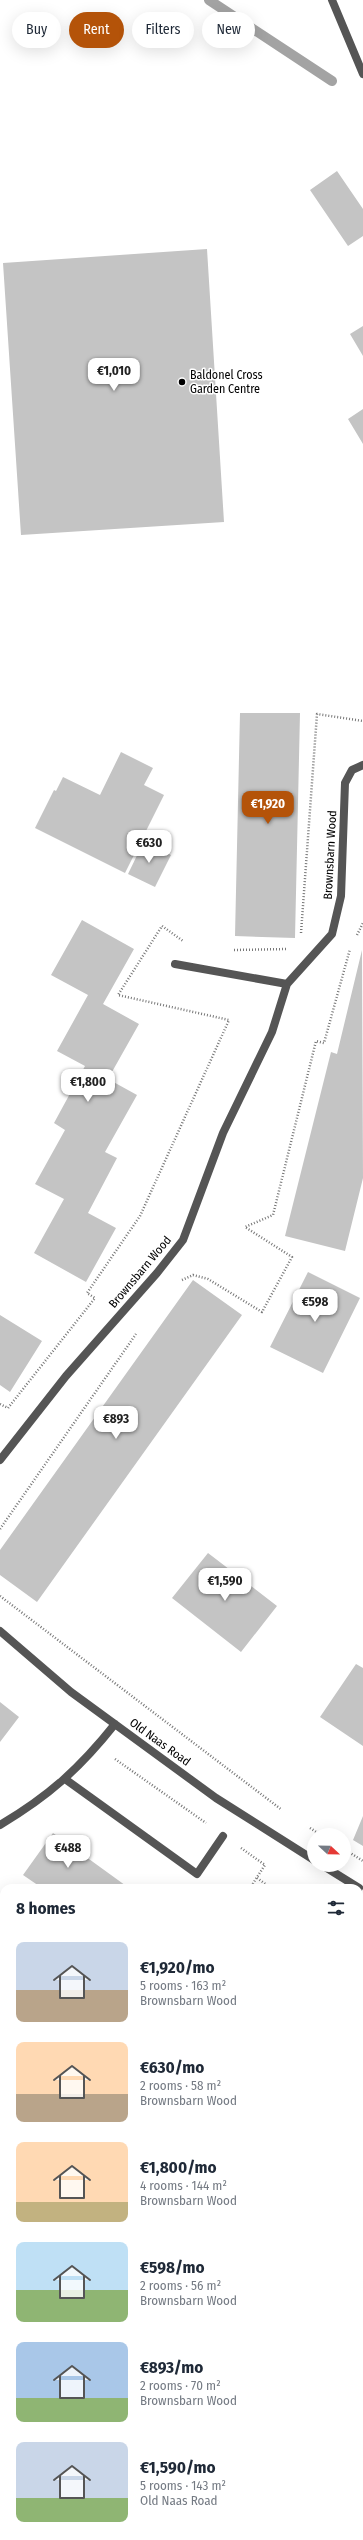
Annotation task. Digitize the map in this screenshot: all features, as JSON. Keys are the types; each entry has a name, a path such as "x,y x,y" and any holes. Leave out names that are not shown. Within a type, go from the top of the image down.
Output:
{"street":[{"path":"332,0 363,74"},
{"name":"Brownsbarn Wood","path":"0,1460 66,1376 157,1273 183,1240 223,1133 272,1032 286,984 332,934 342,896 345,783 352,770 363,766"},
{"path":"175,964 286,984"},
{"name":"Old Naas Road","path":"0,1631 71,1692 216,1798 307,1856"},
{"path":"0,1825 33,1806 65,1779 97,1746 115,1724"},
{"path":"65,1779 197,1874 223,1836"},
{"path":"333,1872 353,1884"}],"path":[{"path":"299,940 317,714 363,721"},
{"path":"354,941 363,923"},
{"path":"0,1404 8,1408 95,1298 87,1293 140,1216 229,1020 118,995 162,926 187,943"},
{"path":"180,1281 193,1275 208,1279 262,1312 292,1257 245,1227 273,1215 316,1041 324,1043 351,948"},
{"path":"228,950 292,949"},
{"path":"0,1530 140,1329"},
{"path":"0,1596 283,1811"},
{"path":"97,1746 265,1866 253,1884"},
{"path":"351,1853 363,1861"},
{"path":"257,1878 265,1884"}],"building":[{"path":"337,171 363,209 363,236 348,246 310,190"},
{"path":"207,249 224,522 21,535 3,263"},
{"path":"363,326 363,356 350,334"},
{"path":"363,409 363,444 348,419"},
{"path":"240,713 300,713 295,938 235,936"},
{"path":"121,752 153,768 144,785 164,795 125,873 35,828 54,790 56,791 63,777 100,795"},
{"path":"144,841 171,855 155,887 128,874"},
{"path":"82,920 134,949 103,1004 139,1024 108,1079 137,1095 105,1152 117,1158 88,1213 116,1228 86,1282 34,1253 64,1199 35,1184 65,1130 54,1123 85,1066 57,1051 88,995 51,975"},
{"path":"362,950 363,1178 345,1251 285,1236 331,1052 337,1054"},
{"path":"308,1272 360,1298 323,1373 270,1347"},
{"path":"193,1280 242,1315 37,1602 0,1575 0,1550"},
{"path":"0,1315 42,1341 10,1392 0,1385"},
{"path":"208,1553 277,1606 241,1652 172,1598"},
{"path":"356,1664 363,1668 363,1746 320,1717"},
{"path":"0,1702 19,1717 0,1742"},
{"path":"363,1816 363,1846 353,1840"},
{"path":"53,1833 123,1884 36,1884 23,1875"}],"waterway":[{"path":"209,0 332,81"}],"place":[{"name":"Baldonel Cross Garden Centre","path":"182,382"}]}
